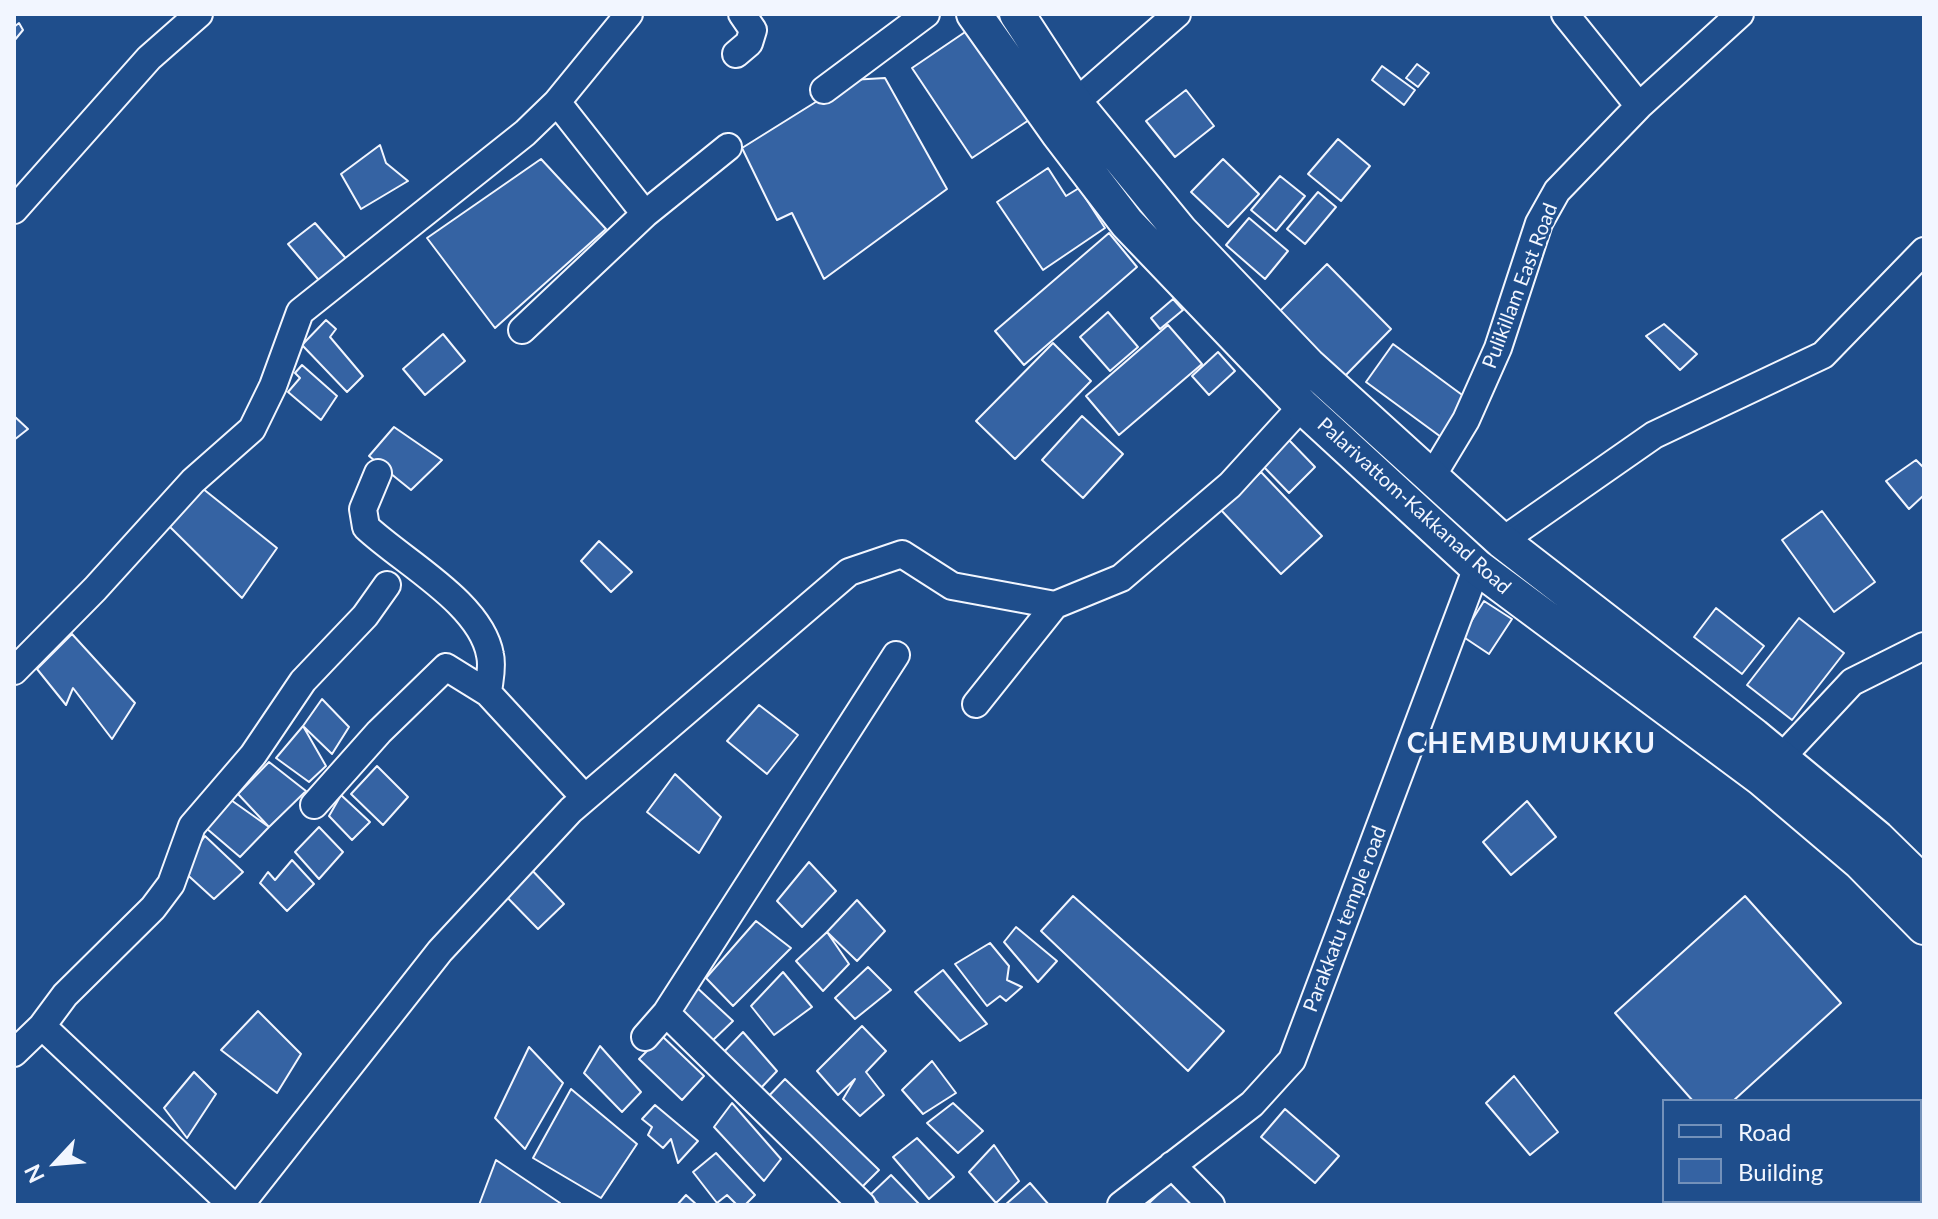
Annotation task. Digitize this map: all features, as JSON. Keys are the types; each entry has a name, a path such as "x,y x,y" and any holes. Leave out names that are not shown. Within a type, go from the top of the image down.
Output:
{"main road":[{"name":"Palarivattom-Kakkanad Road","path":"974,14 1127,223 1278,357 1302,406 1477,567 1761,778 1860,862 1924,927"},
{"path":"1017,14 1075,103 1278,357 1431,478 1502,541 1781,758 1877,838 1924,884"}],"street":[{"path":"14,210 149,58 199,14"},
{"path":"14,671 95,589 193,481 252,429 273,386 300,312 525,133 557,102 629,14"},
{"path":"736,54 749,43 753,30 742,14"},
{"path":"824,90 926,14"},
{"path":"1075,103 1177,14"},
{"path":"1565,14 1639,106"},
{"name":"Pulikillam East Road","path":"1431,478 1466,420 1498,348 1516,284 1547,205 1639,106 1740,14"},
{"path":"557,102 645,214"},
{"path":"522,330 645,214 728,147"},
{"path":"1502,541 1654,435 1823,355 1924,251"},
{"path":"976,704 1055,605 1121,578 1230,485 1302,406"},
{"path":"378,473 363,509 366,527 456,601 472,619 484,636 491,658 488,693"},
{"path":"240,1205 440,951 585,798 849,572 902,554 952,586 1055,605"},
{"name":"Parakkatu temple road","path":"1121,1205 1252,1104 1292,1060 1477,567"},
{"path":"14,1053 42,1026 65,995 153,908 171,884 192,826 253,755 303,681 365,616 387,585"},
{"path":"1781,758 1852,682 1924,646"},
{"path":"645,1037 666,1013 896,655"},
{"path":"314,805 379,732 446,667 488,693 585,798"},
{"path":"666,1013 862,1205"},
{"path":"42,1026 232,1205"},
{"path":"1172,1165 1211,1205"}],"building":[{"path":"19,23 23,30 14,41 14,27"},
{"path":"974,26 1035,116 972,158 912,68"},
{"path":"1417,64 1429,73 1418,87 1406,78"},
{"path":"1382,66 1415,90 1404,105 1372,80"},
{"path":"885,78 947,189 824,279 792,213 777,220 742,148 851,80"},
{"path":"1186,90 1214,126 1175,157 1146,121"},
{"path":"1338,139 1370,166 1341,201 1308,174"},
{"path":"380,145 386,163 408,181 361,209 341,174"},
{"path":"541,159 606,229 495,328 427,238"},
{"path":"1223,159 1259,194 1228,227 1191,192"},
{"path":"1048,168 1066,196 1079,188 1105,228 1043,270 997,202"},
{"path":"1280,176 1305,196 1276,231 1251,210"},
{"path":"1318,192 1336,207 1305,244 1287,229"},
{"path":"1249,218 1288,251 1265,279 1226,245"},
{"path":"315,223 349,262 323,285 288,244"},
{"path":"1109,233 1137,267 1024,365 995,331"},
{"path":"1327,264 1391,329 1343,378 1278,313"},
{"path":"1173,299 1183,310 1160,329 1151,318"},
{"path":"1108,312 1138,347 1110,371 1080,337"},
{"path":"326,320 336,329 330,337 363,376 347,392 302,345"},
{"path":"1664,324 1697,354 1680,370 1646,336"},
{"path":"1168,325 1202,364 1119,435 1086,396"},
{"path":"443,334 465,361 425,395 403,369"},
{"path":"1053,343 1091,381 1015,459 976,421"},
{"path":"1393,344 1469,400 1441,437 1366,382"},
{"path":"1218,352 1235,371 1209,395 1192,376"},
{"path":"302,365 337,396 321,420 288,392 300,378 295,373"},
{"path":"14,416 28,429 14,440"},
{"path":"1082,416 1123,454 1083,498 1042,460"},
{"path":"394,427 442,460 411,490 369,456"},
{"path":"1289,440 1315,467 1289,493 1263,466"},
{"path":"1916,460 1924,468 1924,495 1909,509 1886,481"},
{"path":"1261,472 1322,536 1281,574 1221,510"},
{"path":"202,488 277,548 242,598 167,524"},
{"path":"1822,511 1875,582 1834,612 1782,540"},
{"path":"599,541 632,572 611,592 581,561"},
{"path":"1484,601 1512,619 1489,654 1462,636"},
{"path":"1716,608 1764,646 1742,674 1694,637"},
{"path":"1799,618 1844,653 1792,720 1747,685"},
{"path":"72,634 135,703 112,739 73,688 66,705 37,669"},
{"path":"322,699 349,727 332,754 303,726"},
{"path":"759,705 798,735 767,774 727,741"},
{"path":"303,726 326,766 309,782 276,758"},
{"path":"269,762 306,791 269,827 238,794"},
{"path":"377,766 408,797 383,825 351,794"},
{"path":"675,774 721,817 699,853 647,812"},
{"path":"341,795 370,822 352,840 329,816"},
{"path":"231,800 269,827 240,857 206,828"},
{"path":"1527,801 1556,837 1511,875 1483,842"},
{"path":"319,827 343,852 319,879 295,852"},
{"path":"205,836 243,872 214,899 181,869"},
{"path":"292,860 314,884 287,911 260,883 268,872 275,880"},
{"path":"809,862 836,891 802,927 777,901"},
{"path":"529,867 564,904 538,929 502,892"},
{"path":"1073,896 1224,1031 1188,1071 1041,931"},
{"path":"1745,896 1841,1003 1735,1099 1691,1099 1615,1013"},
{"path":"857,900 885,931 857,961 827,932"},
{"path":"756,921 791,948 733,1006 706,978"},
{"path":"1016,927 1057,961 1038,982 1004,942"},
{"path":"827,932 849,964 823,991 796,961"},
{"path":"990,943 1009,966 1007,980 1022,987 1006,1001 1000,996 987,1006 955,964"},
{"path":"868,967 891,990 855,1019 835,998"},
{"path":"943,970 987,1024 960,1041 915,992"},
{"path":"783,972 812,1007 774,1035 751,1006"},
{"path":"693,984 733,1021 711,1042 675,1009"},
{"path":"258,1011 301,1054 277,1093 221,1050"},
{"path":"862,1026 886,1051 866,1072 884,1095 860,1116 843,1099 855,1079 838,1095 817,1071"},
{"path":"743,1032 777,1071 760,1089 720,1056"},
{"path":"662,1036 704,1076 682,1100 639,1059"},
{"path":"600,1046 641,1092 622,1112 584,1073"},
{"path":"529,1047 563,1083 525,1149 495,1118"},
{"path":"932,1061 956,1093 923,1114 902,1090"},
{"path":"194,1072 216,1094 187,1138 164,1108"},
{"path":"1514,1076 1558,1132 1530,1155 1486,1103"},
{"path":"785,1079 879,1170 858,1191 765,1100"},
{"path":"571,1089 637,1144 601,1198 533,1158"},
{"path":"732,1103 781,1159 764,1181 714,1127"},
{"path":"953,1103 983,1131 958,1153 927,1123"},
{"path":"655,1105 698,1141 678,1163 671,1139 663,1148 648,1135 652,1127 642,1119"},
{"path":"1285,1109 1339,1156 1315,1183 1261,1137"},
{"path":"917,1138 954,1177 929,1199 893,1157"},
{"path":"994,1145 1019,1181 996,1203 969,1172"},
{"path":"716,1153 755,1195 745,1205 737,1205 727,1195 717,1203 693,1172"},
{"path":"496,1160 560,1203 560,1205 479,1205"},
{"path":"891,1175 920,1205 880,1205 870,1195"},
{"path":"1030,1183 1049,1205 1005,1205"},
{"path":"1170,1183 1192,1205 1147,1205"},
{"path":"686,1195 697,1205 677,1205"}],"district":[{"name":"CHEMBUMUKKU","path":"1532,744"}]}
